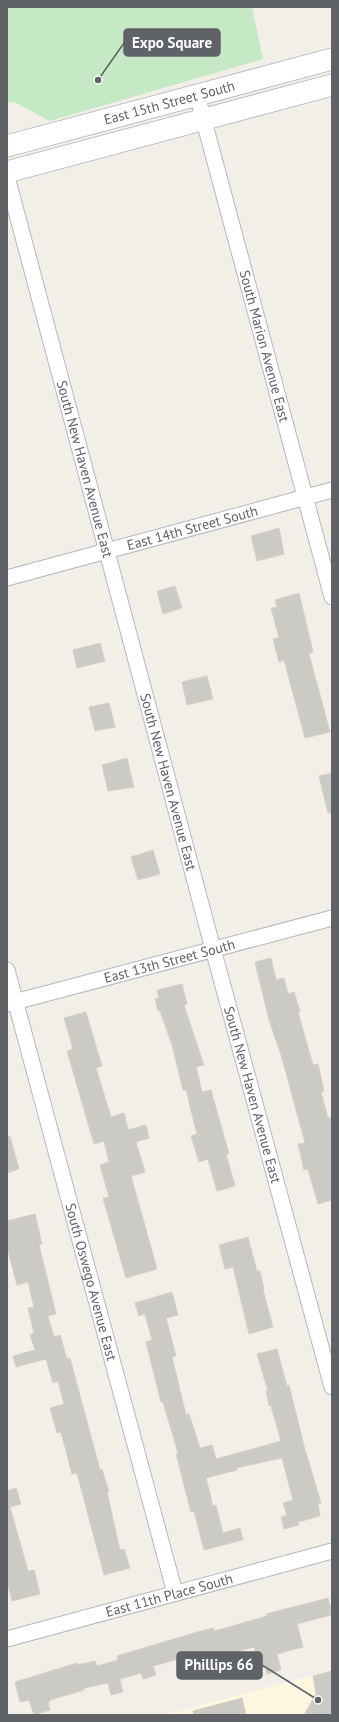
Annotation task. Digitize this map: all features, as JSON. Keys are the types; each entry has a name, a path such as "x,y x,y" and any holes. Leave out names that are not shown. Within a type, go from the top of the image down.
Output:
{"main road":[{"name":"East 15th Street South","path":"7,146 332,59"},
{"name":"East 15th Street South","path":"7,172 332,84"}],"street":[{"name":"South Marion Avenue East","path":"197,95 332,597"},
{"name":"South New Haven Avenue East","path":"7,177 213,949 332,1387"},
{"name":"East 14th Street South","path":"7,578 332,490"},
{"name":"East 13th Street South","path":"11,1003 332,918"},
{"name":"South Oswego Avenue East","path":"7,970 11,1003 175,1593"},
{"name":"East 11th Place South","path":"7,1638 332,1551"}],"shaded area":[{"path":"332,1670 332,1715 166,1715 172,1713"}],"green space":[{"path":"7,7 252,7 263,59 50,121 14,102 7,103"}],"building":[{"path":"279,528 284,554 257,561 251,536"},
{"path":"175,586 182,608 163,614 157,591"},
{"path":"299,593 313,652 309,654 330,732 305,738 284,660 279,662 273,639 279,638 271,608 277,607 275,600"},
{"path":"100,643 105,661 77,668 73,650"},
{"path":"207,676 213,699 187,705 182,682"},
{"path":"109,703 115,727 95,731 89,707"},
{"path":"127,758 134,787 108,791 102,765"},
{"path":"332,773 332,812 328,813 319,776"},
{"path":"153,850 160,874 138,880 131,857"},
{"path":"271,958 276,980 284,978 288,994 294,992 313,1065 318,1064 324,1091 321,1092 328,1118 332,1117 332,1200 318,1204 308,1169 304,1170 298,1144 305,1143 282,1058 269,1020 255,962"},
{"path":"182,984 187,1004 184,1005 204,1065 196,1067 202,1092 211,1090 229,1154 226,1154 235,1186 217,1191 208,1159 199,1162 191,1136 197,1134 186,1090 183,1090 172,1045 160,1011 158,1011 155,999 159,998 157,990"},
{"path":"86,1012 102,1066 96,1068 111,1117 124,1113 128,1130 146,1125 149,1138 136,1142 145,1172 131,1176 157,1269 126,1278 103,1198 109,1197 100,1165 109,1162 104,1141 94,1144 67,1051 73,1049 64,1018"},
{"path":"10,1136 19,1169 7,1173 7,1137"},
{"path":"35,1214 42,1244 39,1245 56,1314 48,1316 54,1337 60,1335 67,1359 70,1358 100,1470 102,1469 109,1492 107,1492 120,1550 124,1549 130,1568 104,1575 77,1473 72,1474 61,1432 57,1433 50,1408 64,1404 58,1381 53,1383 46,1359 16,1367 13,1356 35,1350 30,1335 34,1333 28,1308 34,1307 28,1282 17,1285 7,1247 7,1221"},
{"path":"248,1237 257,1271 260,1271 263,1290 273,1327 249,1334 233,1267 225,1269 219,1245"},
{"path":"172,1292 178,1315 166,1318 176,1356 172,1357 186,1415 189,1414 200,1448 212,1445 216,1459 281,1441 271,1406 269,1406 266,1391 268,1391 257,1354 277,1349 287,1386 289,1385 304,1446 321,1503 318,1504 320,1516 298,1522 299,1525 284,1529 281,1517 287,1515 283,1503 293,1500 282,1458 236,1468 237,1470 206,1478 213,1506 216,1505 223,1533 240,1528 243,1540 204,1550 194,1511 191,1512 176,1454 178,1453 163,1402 161,1402 146,1342 152,1340 145,1314 139,1316 135,1303"},
{"path":"16,1488 21,1504 10,1507 28,1571 34,1570 40,1594 12,1601 7,1580 7,1491"},
{"path":"328,1598 331,1615 297,1624 303,1647 277,1654 281,1670 267,1674 265,1667 260,1668 254,1647 220,1656 216,1651 198,1656 197,1654 153,1666 156,1675 143,1679 141,1673 120,1679 123,1692 111,1695 108,1683 84,1688 84,1690 50,1700 50,1702 48,1702 50,1710 34,1715 29,1700 20,1702 15,1682 77,1663 77,1665 95,1661 97,1666 118,1660 117,1656 194,1633 214,1628 214,1631 267,1616 266,1614"},
{"path":"332,1671 332,1711 330,1715 304,1715 316,1694 313,1676"},
{"path":"242,1698 246,1715 194,1715 193,1711"}],"place":[{"name":"Expo Square","path":"98,80"},
{"name":"Phillips 66","path":"318,1700"}]}
